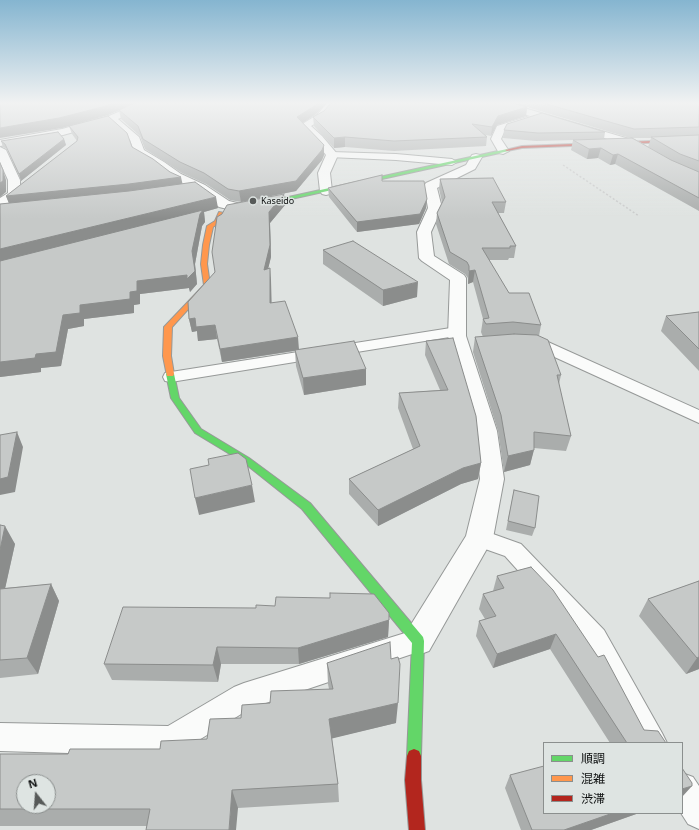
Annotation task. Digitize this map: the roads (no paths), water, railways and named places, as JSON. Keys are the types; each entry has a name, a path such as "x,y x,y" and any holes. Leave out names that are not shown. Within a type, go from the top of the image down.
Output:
{"street":[{"path":"0,144 12,142"},
{"path":"136,142 139,152 160,164 177,177 202,188 224,204 240,208"},
{"path":"321,142 332,155 324,173 326,191"},
{"path":"498,142 503,151"},
{"path":"628,142 652,155"},
{"path":"206,217 240,208 326,191 522,147 660,142"},
{"path":"0,150 14,180 14,194"},
{"path":"417,830 413,780 418,641 479,538 492,480 486,430 464,341 458,278 427,258 424,232 435,208 430,186 471,167 476,157"},
{"path":"3,208 14,194 26,184"},
{"path":"221,213 217,222 210,226 206,245 204,264 207,285 168,327 167,356 175,398 198,431 246,460 306,506 418,641"}],"lane":[{"path":"332,155 396,157 452,162"},
{"path":"180,192 202,188"},
{"path":"171,377 464,341"},
{"path":"511,342 529,342 542,345 699,417"},
{"path":"479,538 513,550 595,638 651,742"},
{"path":"0,737 171,741 244,697 418,641"},
{"path":"683,789 699,813"}],"place":[{"name":"Kaseido","path":"253,201"}]}
